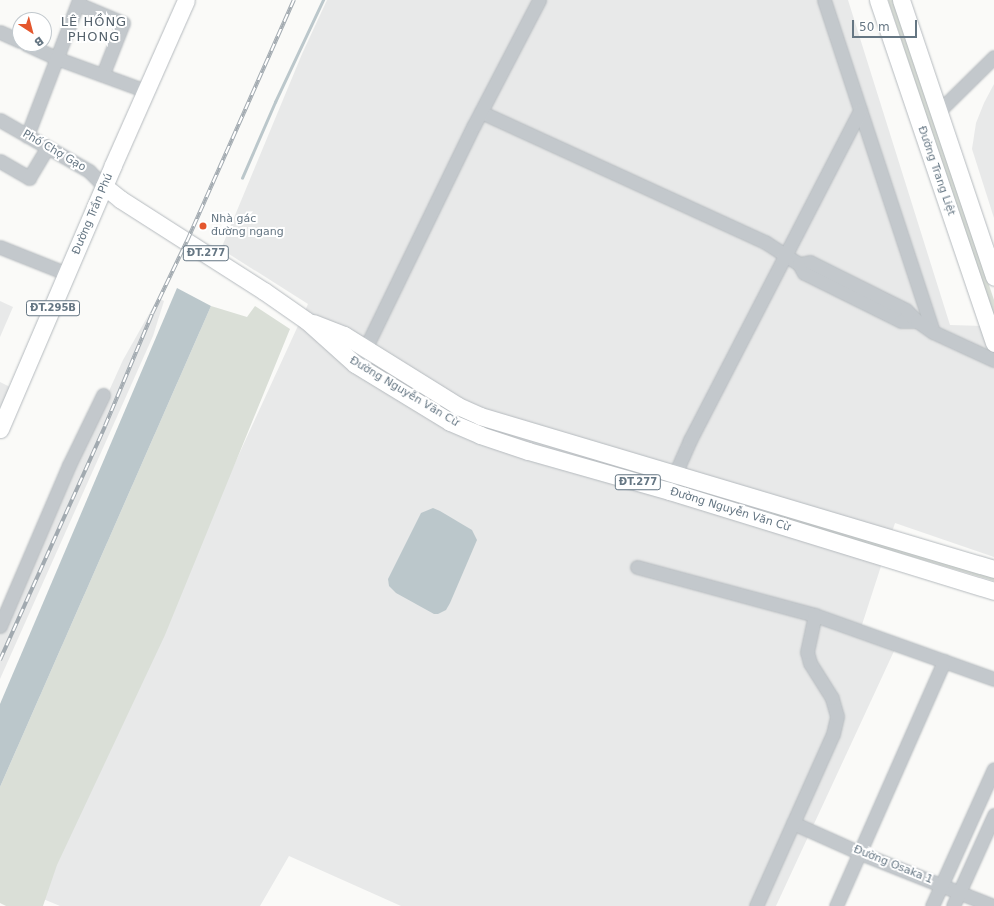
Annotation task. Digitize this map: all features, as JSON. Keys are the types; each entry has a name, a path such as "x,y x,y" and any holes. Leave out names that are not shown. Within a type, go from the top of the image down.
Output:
{"main road":[{"name":"Đường Trần Phú","path":"0,429 68,274 104,186 186,0"},
{"name":"Đường Trang Liệt","path":"878,0 994,343"},
{"name":"Đường Trang Liệt","path":"901,0 994,277"},
{"name":"Đường Nguyễn Văn Cừ","path":"104,186 307,321 356,364 450,422 480,435 528,451 759,519 994,591"},
{"name":"Đường Nguyễn Văn Cừ","path":"307,321 344,335 366,347 452,402 480,416 994,568"},
{"path":"759,519 764,500"}],"street":[{"path":"356,364 366,347 481,112 539,0"},
{"path":"824,0 934,332"},
{"path":"27,136 79,2 123,23 103,74"},
{"path":"0,32 12,37"},
{"path":"43,52 146,91"},
{"path":"939,110 994,57"},
{"path":"669,492 674,473 860,110"},
{"path":"481,112 765,242 799,264 810,262 906,310 917,321 934,332 994,360"},
{"name":"Phố Chợ Gạo","path":"0,120 89,171 104,186"},
{"path":"0,161 29,178 47,148"},
{"path":"0,247 68,274"},
{"path":"0,626 69,465 103,395"},
{"path":"638,567 815,615 994,679"},
{"path":"756,906 833,734 837,716 832,698 810,663 807,652 815,615"},
{"path":"836,906 944,661"},
{"path":"932,906 994,769"},
{"path":"953,906 993,820 974,813"},
{"name":"Đường Osaka 1","path":"793,823 860,853 993,906"}],"shaded area":[{"path":"327,0 848,0 950,325 984,326 994,357 994,557 895,523 858,637 895,649 776,906 401,906 289,856 260,906 60,906 36,896 308,304 221,249 302,54"},
{"path":"888,0 894,0 994,300 994,319"},
{"path":"994,84 994,218 972,149 976,123"},
{"path":"177,288 211,306 0,787 0,704"},
{"path":"158,298 164,301 153,336 0,679 0,632 123,360"},
{"path":"0,301 13,307 0,337"},
{"path":"211,306 247,317 255,306 290,329 165,635 57,865 43,906 6,906 0,903 0,787"},
{"path":"0,382 10,387 0,408"},
{"path":"433,508 472,530 477,540 450,603 446,610 438,614 434,614 396,593 389,586 388,579 421,513"},
{"path":"775,512 994,577 994,581 777,517 774,514"}],"waterway":[{"path":"242,178 275,102 323,0"}],"railway":[{"path":"0,660 105,426 152,314 187,241 294,0"}],"place":[{"name":"Nhà gác đường ngang","path":"203,226"}],"district":[{"name":"LÊ HỒNG PHONG","path":"94,30"}]}
